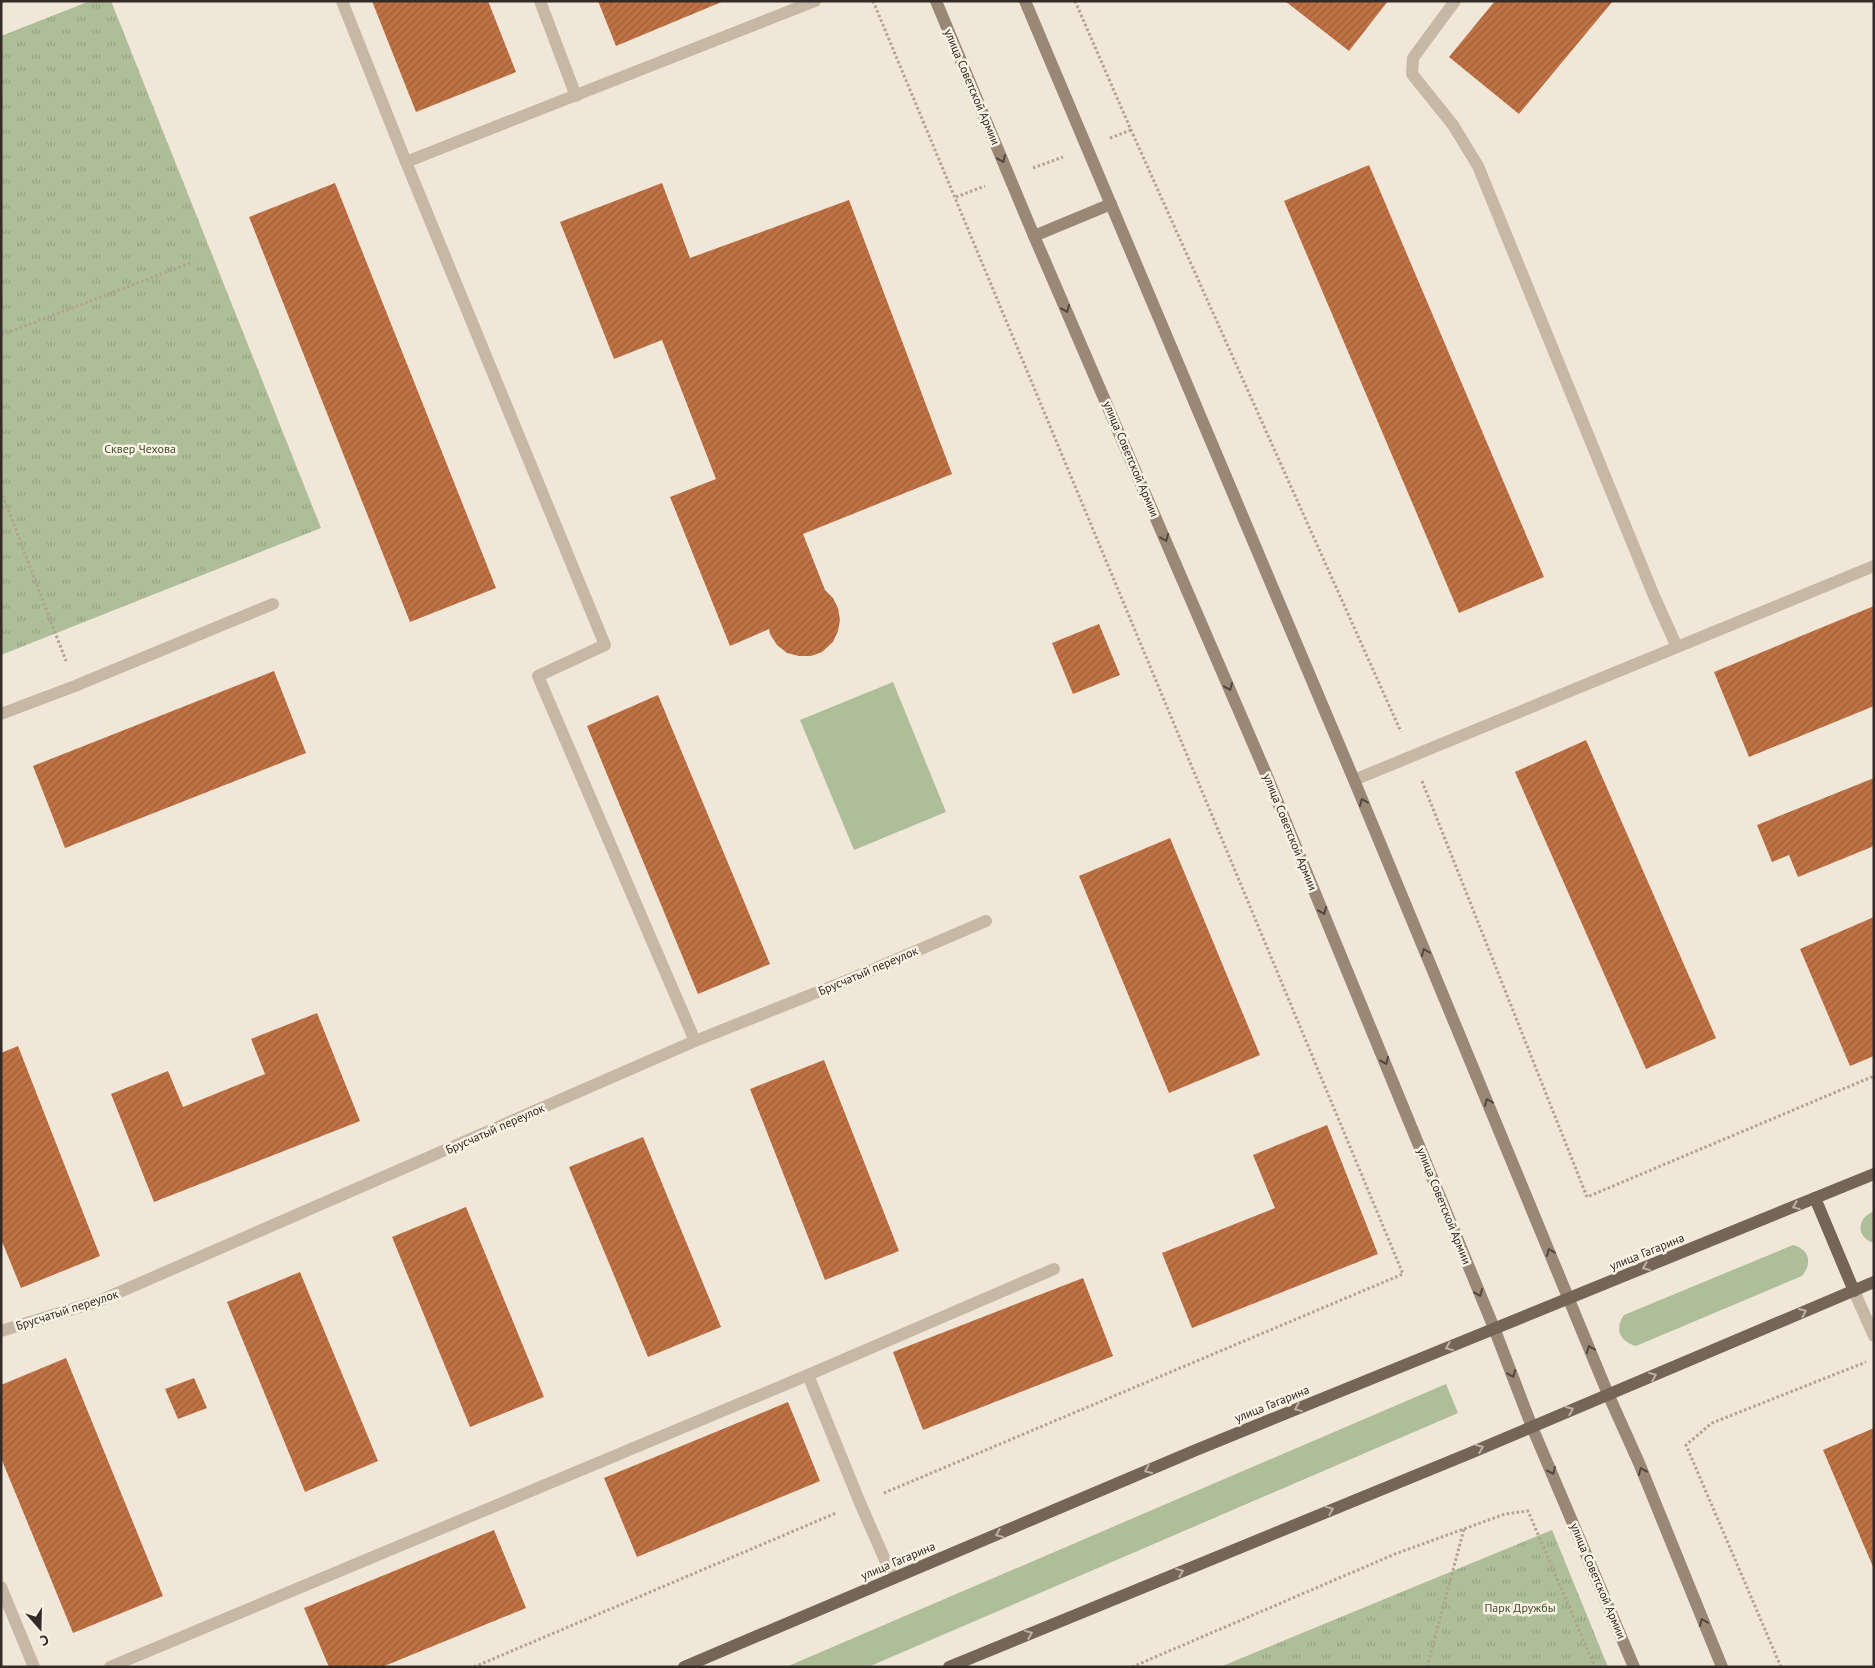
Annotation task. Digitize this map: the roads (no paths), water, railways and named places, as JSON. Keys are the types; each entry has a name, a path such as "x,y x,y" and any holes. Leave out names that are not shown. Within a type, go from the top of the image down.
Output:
{"main road":[{"name":"улица Советской Армии","path":"936,1 1034,236 1264,769 1494,1328 1532,1426 1634,1667"},
{"path":"1025,1 1354,780 1608,1394 1639,1463 1722,1667"},
{"path":"1034,236 1111,204"},
{"name":"улица Гагарина","path":"684,1667 1196,1450 1874,1174"},
{"path":"1815,1198 1854,1291"},
{"path":"949,1667 1532,1426 1874,1282"}],"street":[{"path":"342,1 406,162 605,645 538,676 695,1041"},
{"path":"540,1 576,96"},
{"path":"406,162 815,1"},
{"path":"1455,1 1413,58 1412,74 1453,125 1478,166 1654,596 1677,647"},
{"path":"1354,780 1874,566"},
{"path":"1,714 75,686 273,604"},
{"name":"Брусчатый переулок","path":"1,1331 99,1301 695,1041 853,978 986,921"},
{"path":"110,1667 808,1375 1054,1269"},
{"path":"1854,1291 1874,1336"},
{"path":"808,1375 893,1578"},
{"path":"1,1586 34,1667"}],"park label":[{"name":"Сквер Чехова","path":"140,449"},
{"name":"Парк Дружбы","path":"1520,1608"}]}
